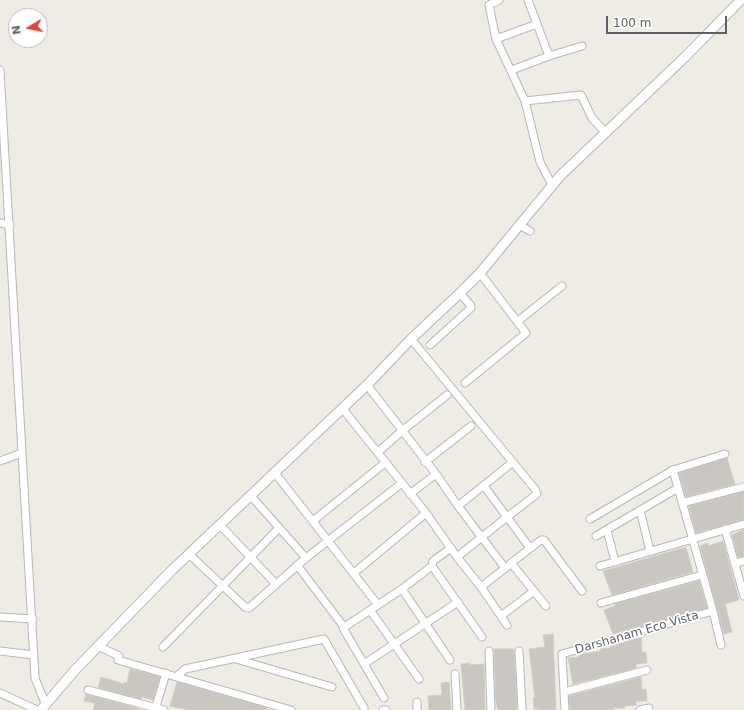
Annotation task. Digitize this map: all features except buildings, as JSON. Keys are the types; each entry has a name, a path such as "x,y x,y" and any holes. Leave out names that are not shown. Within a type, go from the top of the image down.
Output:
{"main road":[{"path":"43,706 98,646 189,554 367,385 411,339 480,273 552,185 742,0"}],"street":[{"path":"499,0 488,5 496,39 505,61 512,70 525,101 540,162 552,185"},
{"path":"528,0 549,56"},
{"path":"496,39 537,24"},
{"path":"512,70 549,56 582,46"},
{"path":"0,70 35,678 43,706"},
{"path":"525,101 581,95 592,118 605,132"},
{"path":"0,223 10,225"},
{"path":"519,225 530,230"},
{"path":"465,383 526,334 518,321 480,273"},
{"path":"518,321 562,286"},
{"path":"430,345 471,308 460,293"},
{"path":"411,339 535,489 537,494 457,557"},
{"path":"367,385 436,474 482,537 508,566 534,591 546,606"},
{"path":"378,452 447,395"},
{"path":"342,408 426,513 457,557 481,587 507,625"},
{"path":"426,462 471,426"},
{"path":"0,461 22,453"},
{"path":"590,519 673,470 726,454"},
{"path":"313,521 386,462"},
{"path":"458,506 513,462"},
{"name":"Darshanam Eco Vista","path":"565,710 562,654 713,611 691,539 673,470"},
{"path":"275,473 378,605"},
{"path":"410,494 436,474"},
{"path":"189,554 247,608 327,540 402,483"},
{"path":"484,486 530,548"},
{"path":"682,503 744,487"},
{"path":"596,536 678,488"},
{"path":"251,496 306,558"},
{"path":"640,510 650,551"},
{"path":"354,573 426,513"},
{"path":"600,566 744,524"},
{"path":"220,525 276,584"},
{"path":"163,647 279,528"},
{"path":"725,529 744,596"},
{"path":"607,530 615,562"},
{"path":"481,587 530,548 544,540 582,591"},
{"path":"344,627 402,589 432,566 433,560 451,548"},
{"path":"735,563 744,561"},
{"path":"297,565 344,627 344,630 384,698"},
{"path":"432,566 482,637"},
{"path":"601,603 702,575"},
{"path":"402,589 450,660"},
{"path":"501,616 534,591"},
{"path":"364,664 458,602"},
{"path":"370,610 419,679"},
{"path":"713,611 721,645"},
{"path":"0,618 32,619"},
{"path":"177,676 185,669 324,639 364,708"},
{"path":"98,646 119,658 291,710"},
{"path":"0,650 34,655"},
{"path":"489,651 491,710"},
{"path":"519,651 522,710"},
{"path":"234,658 332,687"},
{"path":"564,692 647,670"},
{"path":"156,709 166,673"},
{"path":"455,674 457,710"},
{"path":"88,690 164,710"},
{"path":"0,693 37,710"},
{"path":"640,710 649,708"}]}
